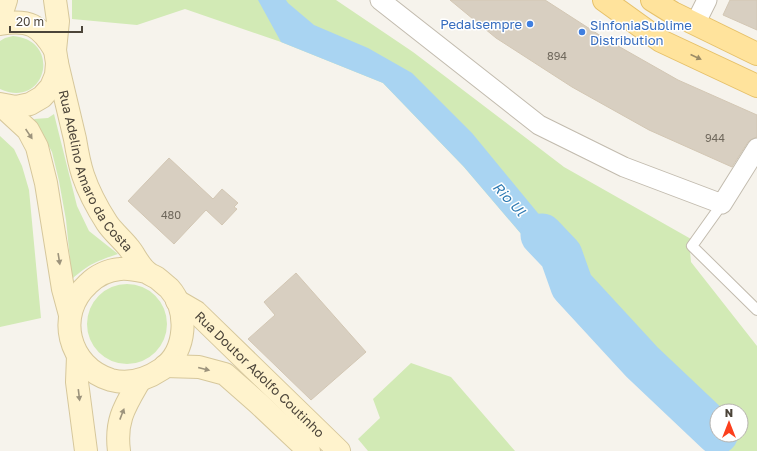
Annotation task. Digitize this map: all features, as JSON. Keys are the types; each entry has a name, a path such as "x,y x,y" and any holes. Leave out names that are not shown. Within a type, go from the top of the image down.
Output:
{"main road":[{"path":"0,19 6,0"},
{"name":"Rua Adelino Amaro da Costa","path":"1,105 16,107 30,104 42,97 51,87 56,75 58,21 55,0"},
{"path":"604,0 661,41 757,86"},
{"path":"652,0 673,13 757,54"},
{"name":"Rua Adelino Amaro da Costa","path":"0,24 13,22 27,24 40,28 48,38 56,56 82,175 108,224 130,248 146,272"},
{"name":"Rua Adelino Amaro da Costa","path":"1,105 28,130 37,147 46,183 63,289 70,315"},
{"name":"Rua Adelino Amaro da Costa","path":"118,269 133,269 146,272 159,279 170,289 177,301 182,314 183,329 180,343 174,355 165,366 153,375 140,380 126,382 112,380 98,375 87,367 78,356 72,343 69,329 70,315 74,301 82,289 104,272 118,269"},
{"name":"Rua Doutor Adolfo Coutinho","path":"177,301 196,312 340,451"},
{"name":"Rua Adelino Amaro da Costa","path":"78,356 77,382 86,451"},
{"name":"Rua Doutor Adolfo Coutinho","path":"165,366 199,367 225,374 309,451"},
{"path":"119,451 117,436 120,421 140,380"}],"street":[{"path":"380,0 539,125 624,168 722,204 757,148"},
{"path":"695,24 707,0"}],"lane":[{"path":"722,204 692,246 757,310"}],"green space":[{"path":"72,0 336,0 413,52 564,167 691,239 691,262 757,346 757,451 711,451 696,436 568,289 464,167 383,83 281,42 185,9 137,25 72,19"},
{"path":"13,36 29,40 39,49 43,60 42,72 38,83 28,90 16,93 0,89 0,41"},
{"path":"54,114 77,206 89,231 118,254 94,264 83,270 72,279 66,220 59,181 52,152 34,119 48,118"},
{"path":"0,136 14,149 22,166 29,190 41,318 0,327"},
{"path":"119,284 135,284 149,291 160,302 167,316 167,332 164,339 155,352 149,357 135,364 119,364 105,357 94,346 87,332 87,316 94,302 105,291"},
{"path":"411,363 451,377 515,451 368,451 358,439 380,418 373,399"}],"water":[{"path":"258,0 286,0 314,25 368,48 412,73 472,133 579,263 572,286 568,289 464,167 383,83 281,42"}],"building":[{"path":"450,0 545,0 604,38 678,80 757,115 757,137 748,142 732,167 649,130 572,87 496,38"},
{"path":"730,0 757,0 757,30 723,15"},
{"path":"169,158 213,199 222,189 238,203 234,207 237,209 222,225 206,210 174,244 128,201"},
{"path":"296,273 366,352 311,400 248,339 275,315 264,302"}],"waterway":[{"name":"Rio Ul","path":"542,235 561,255 572,286 642,362 709,425"}],"place":[{"name":"Pedalsempre","path":"530,24"},
{"name":"SinfoniaSublime Distribution","path":"582,32"}]}
